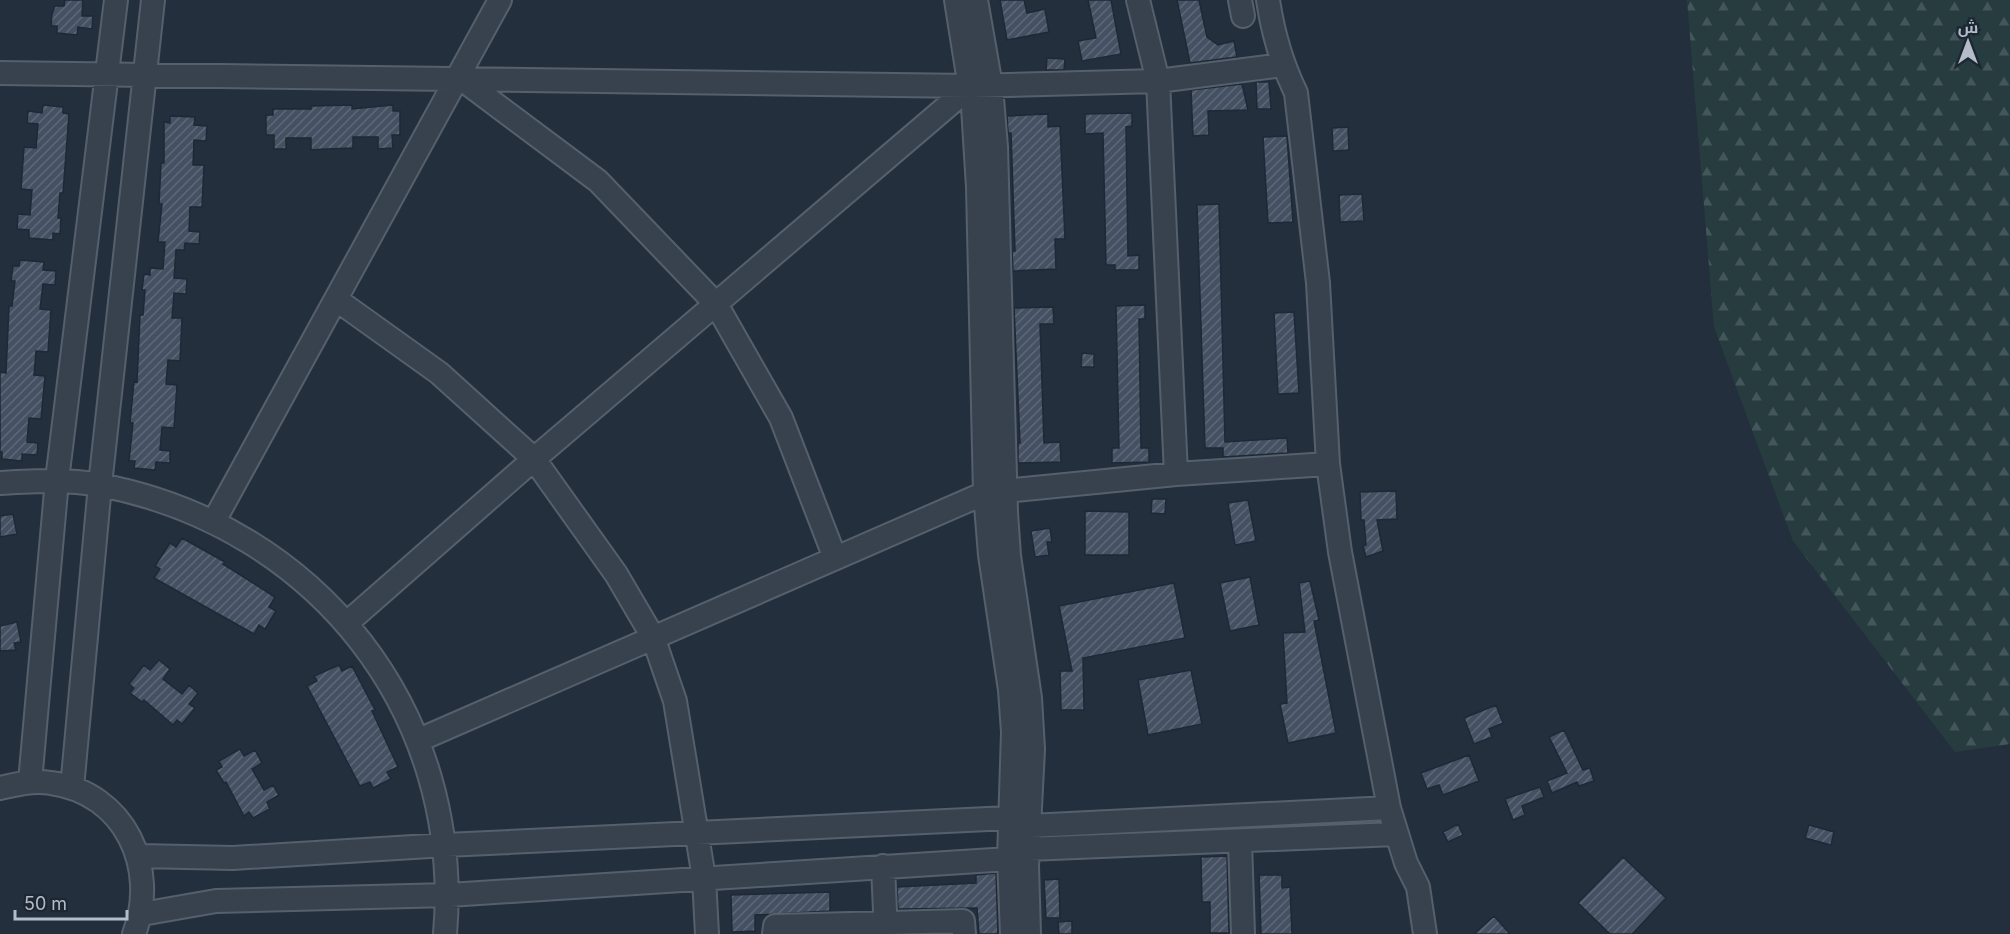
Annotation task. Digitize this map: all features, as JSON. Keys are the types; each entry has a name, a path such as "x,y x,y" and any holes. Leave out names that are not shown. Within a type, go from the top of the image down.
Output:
{"street":[{"path":"30,782 57,480 116,0"},
{"path":"72,788 100,485 153,0"},
{"path":"214,521 500,0"},
{"path":"956,0 981,86"},
{"path":"976,0 981,86 978,187 995,493 990,555 1010,690 1019,822 1019,854 1012,934"},
{"path":"1138,0 1158,81 1176,474"},
{"path":"1268,0 1273,34 1282,65 1296,93 1318,283 1328,464 1340,552 1389,808 1396,834 1418,887 1425,934"},
{"path":"0,73 459,77 981,86 1158,81 1282,65"},
{"path":"459,77 598,181 716,304 781,418 835,558"},
{"path":"347,623 716,304 981,86"},
{"path":"337,300 439,373 534,459 616,574 653,637 675,701 704,878 707,934"},
{"path":"419,740 835,558 995,493 1176,474 1328,464"},
{"path":"0,483 57,480 100,485 159,499 214,521 286,565 347,623 388,678 419,740 436,791 446,845 449,895 446,934"},
{"path":"0,788 30,782 72,788 101,803 124,827 139,856 144,885 138,924 216,901 449,895 883,866 1019,854 1396,834"},
{"path":"139,856 222,859 446,845 696,834 1389,808"},
{"path":"1240,841 1243,934"},
{"path":"1019,854 1029,934"},
{"path":"883,866 886,929"},
{"path":"774,934 775,926 886,929 963,921 964,934"}],"green space":[{"path":"1687,0 2010,0 2010,744 1955,752 1793,541 1714,327"}],"building":[{"path":"65,0 83,0 82,16 93,16 92,29 78,27 77,35 57,33 57,26 51,26 52,14 55,6 64,6"},
{"path":"1000,0 1024,0 1027,13 1045,9 1049,32 1007,40"},
{"path":"1088,0 1111,0 1121,54 1082,61 1078,41 1096,38"},
{"path":"1177,0 1199,0 1207,37 1218,45 1234,41 1237,57 1190,63"},
{"path":"1047,58 1065,59 1064,70 1046,70"},
{"path":"1256,82 1269,82 1271,109 1257,109"},
{"path":"1242,84 1248,110 1208,111 1209,135 1193,136 1191,90"},
{"path":"43,105 63,107 63,113 69,114 63,193 60,193 58,218 61,218 60,234 53,233 53,240 29,238 29,230 17,229 18,214 30,215 32,190 21,189 24,147 36,148 38,124 27,123 28,111 42,113"},
{"path":"352,105 352,109 393,105 393,111 400,111 400,135 392,135 393,148 378,149 378,137 353,137 353,148 311,150 311,138 286,138 286,149 274,149 274,135 266,135 266,115 273,115 273,109 311,109 311,106"},
{"path":"1132,113 1132,126 1126,127 1128,256 1139,255 1139,270 1115,270 1115,265 1106,265 1103,133 1085,134 1085,114"},
{"path":"1048,114 1048,127 1060,126 1065,239 1055,239 1056,269 1013,271 1012,251 1015,251 1011,133 1008,133 1007,116"},
{"path":"170,116 195,117 194,125 207,126 206,141 194,140 193,165 204,165 202,207 190,207 189,231 200,232 199,244 185,243 184,250 176,250 174,278 187,279 186,294 174,293 172,318 182,318 180,361 168,360 166,384 177,385 174,428 162,427 160,450 170,451 170,463 156,462 155,470 134,468 135,461 129,461 133,423 130,423 134,381 137,382 140,315 143,315 145,290 142,290 144,274 150,275 150,268 163,269 165,242 158,242 162,204 159,204 161,163 164,163 164,122 170,123"},
{"path":"1348,127 1349,150 1333,151 1332,128"},
{"path":"1287,136 1293,222 1268,223 1263,137"},
{"path":"1362,194 1364,221 1340,222 1339,195"},
{"path":"1219,204 1225,442 1287,438 1288,453 1223,457 1223,448 1205,448 1197,205"},
{"path":"20,260 44,262 43,270 56,271 55,285 43,284 40,309 51,310 48,352 36,351 34,375 45,376 41,419 29,418 27,442 38,443 37,455 22,454 22,461 2,459 2,452 0,452 0,372 6,373 9,306 12,306 15,281 11,281 13,266 19,266"},
{"path":"1145,305 1145,319 1139,319 1141,448 1149,448 1149,462 1112,463 1112,448 1119,448 1116,306"},
{"path":"1053,307 1054,324 1040,324 1044,443 1060,442 1061,462 1018,463 1018,443 1020,443 1014,308"},
{"path":"1294,312 1299,393 1278,394 1274,313"},
{"path":"1082,353 1094,354 1094,367 1081,367"},
{"path":"1396,491 1397,519 1377,520 1383,551 1366,557 1363,546 1366,545 1364,520 1361,520 1360,492"},
{"path":"1152,499 1166,499 1165,514 1151,513"},
{"path":"1248,500 1256,541 1235,545 1228,503"},
{"path":"1085,511 1129,512 1129,555 1085,555"},
{"path":"13,514 17,534 0,537 0,516"},
{"path":"1050,528 1052,542 1047,542 1049,555 1035,557 1031,531"},
{"path":"182,538 225,562 223,564 275,597 269,607 276,611 265,629 259,625 254,634 154,578 160,569 155,566 170,543 176,547"},
{"path":"1250,577 1259,625 1230,631 1220,583"},
{"path":"1310,581 1319,620 1314,621 1336,733 1288,743 1280,704 1287,703 1283,633 1305,632 1299,583"},
{"path":"1174,583 1185,638 1083,658 1084,710 1061,710 1060,671 1072,671 1059,606"},
{"path":"17,622 21,642 14,643 16,650 0,651 0,626"},
{"path":"159,660 170,669 163,679 182,694 189,685 198,693 189,704 195,708 182,724 177,720 173,725 144,700 142,702 130,693 134,688 129,684 144,665 150,670"},
{"path":"339,665 342,671 352,666 375,710 372,711 398,767 387,772 391,779 373,788 370,782 360,786 307,686 317,681 314,676"},
{"path":"1191,670 1202,724 1148,735 1138,680"},
{"path":"1496,705 1503,723 1489,729 1492,737 1474,744 1464,718"},
{"path":"1564,730 1583,770 1590,768 1594,781 1579,786 1577,782 1552,793 1547,781 1567,773 1549,737"},
{"path":"240,749 244,756 255,750 262,763 252,769 264,790 273,785 279,795 267,802 270,809 253,818 249,812 244,816 226,782 224,783 216,770 222,767 219,761"},
{"path":"1469,755 1479,781 1443,795 1439,785 1427,789 1421,773"},
{"path":"1540,787 1544,797 1522,806 1525,815 1513,820 1505,799"},
{"path":"1458,824 1463,835 1448,842 1443,832"},
{"path":"1809,825 1834,832 1831,845 1805,838"},
{"path":"1227,856 1229,933 1210,933 1210,902 1202,902 1201,857"},
{"path":"1623,857 1666,898 1632,934 1610,934 1578,903"},
{"path":"996,873 998,934 979,934 977,908 898,909 897,887 976,883 976,875"},
{"path":"1259,875 1282,875 1282,888 1290,887 1292,934 1261,934"},
{"path":"1059,879 1060,918 1046,918 1044,880"},
{"path":"830,892 830,911 755,915 755,931 732,932 731,895"},
{"path":"1494,916 1510,934 1474,934"},
{"path":"1072,921 1072,934 1059,934 1058,922"}]}
